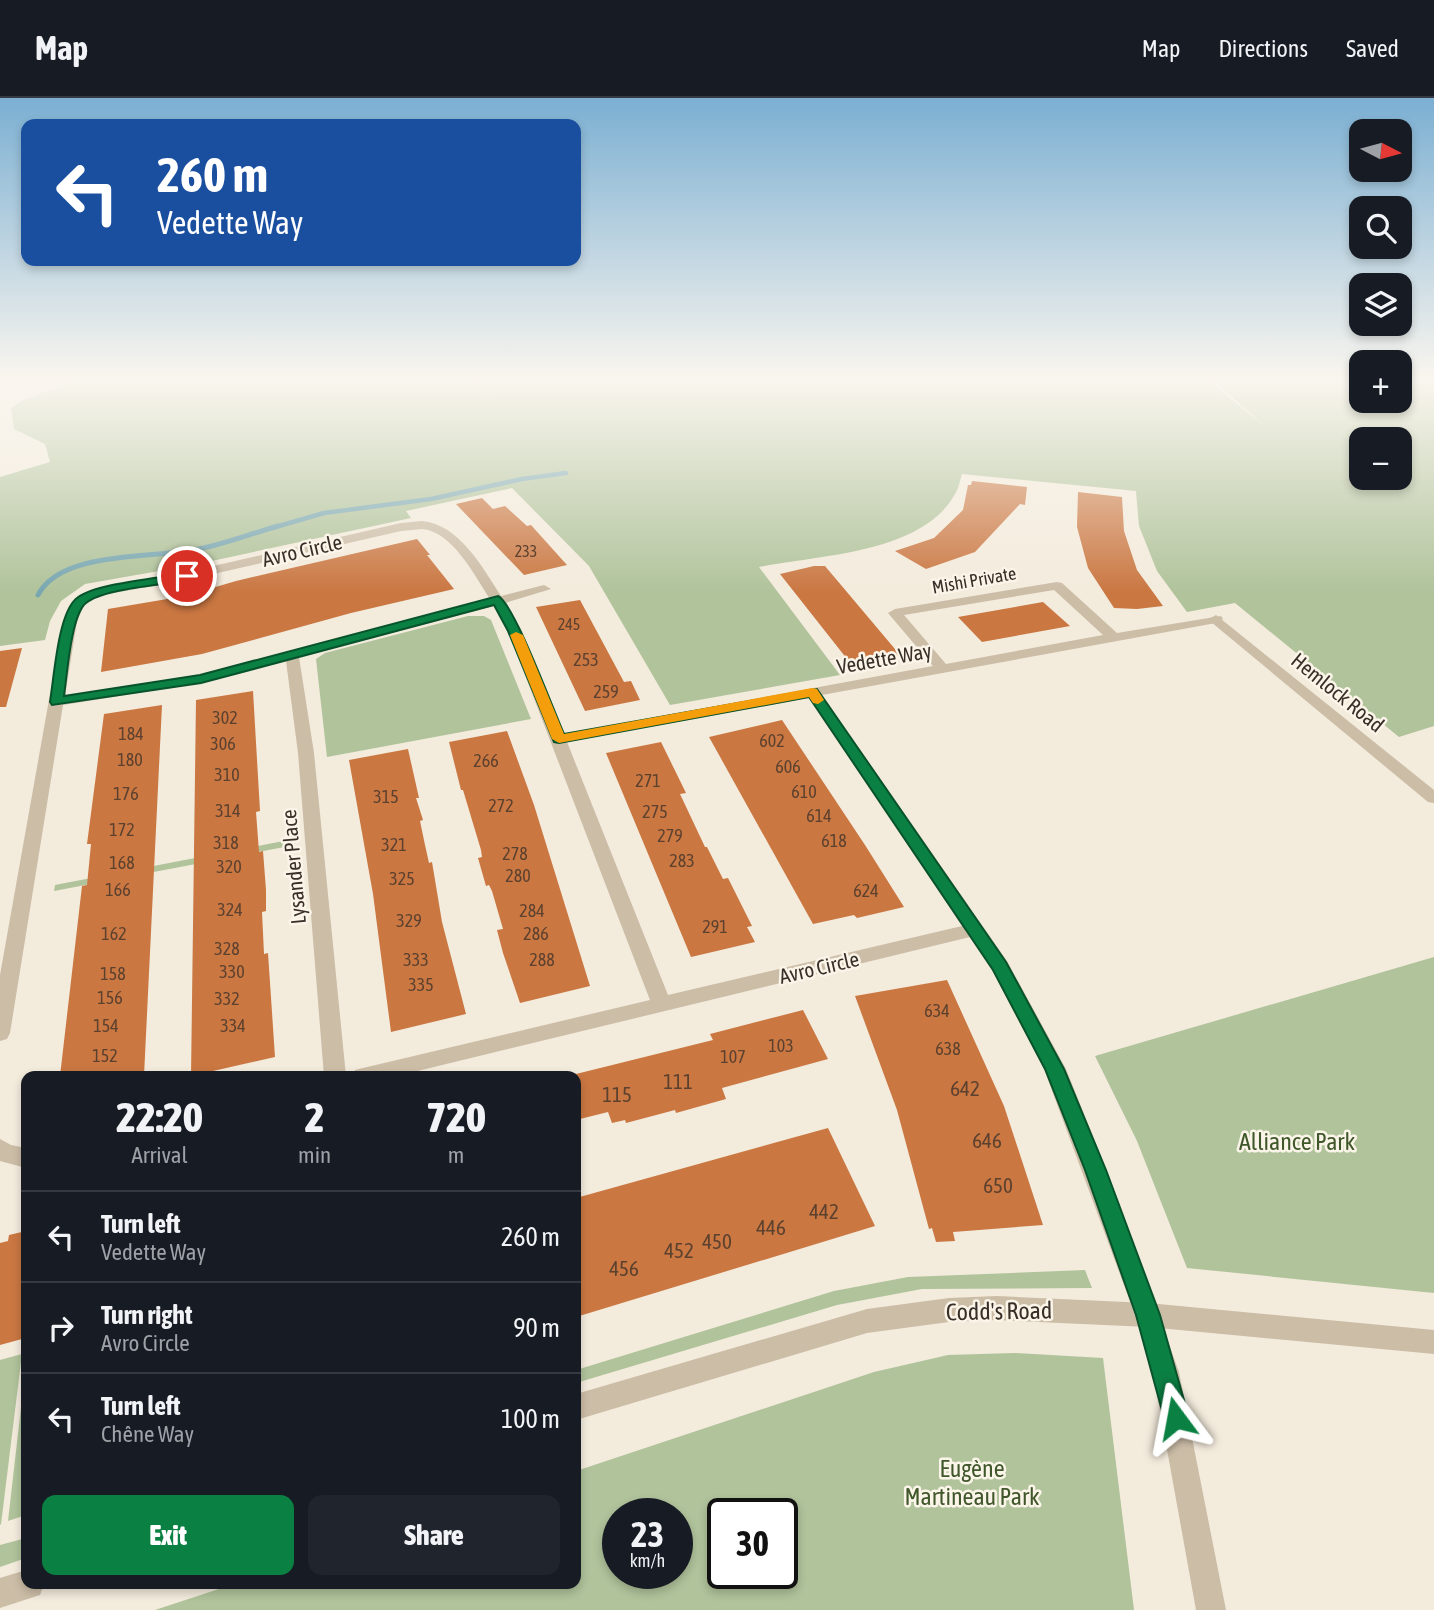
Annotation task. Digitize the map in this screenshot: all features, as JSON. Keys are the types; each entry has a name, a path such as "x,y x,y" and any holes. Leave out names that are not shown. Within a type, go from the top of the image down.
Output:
{"street":[{"name":"Avro Circle","path":"0,1033 70,621 80,601 98,592 187,576 419,525 443,531 498,600 514,631 662,1004"},
{"name":"Mishi Private","path":"943,669 895,613 1057,586 1113,637"},
{"path":"56,702 201,679 544,589"},
{"name":"Vedette Way","path":"559,739 1216,619"},
{"name":"Hemlock Road","path":"1216,619 1434,798"},
{"name":"Lysander Place","path":"292,654 306,752 335,1071"},
{"path":"812,692 976,929 1021,1002 1059,1079 1148,1315 1176,1418 1211,1610"},
{"name":"Avro Circle","path":"384,1071 976,929"},
{"path":"0,1148 4,1153 21,1156"},
{"name":"Codd's Road","path":"581,1405 818,1334 908,1314 997,1308 1148,1315 1434,1342"},
{"path":"0,1593 21,1586"}],"green space":[{"path":"47,452 1349,452 1349,490 1412,490 1412,452 1434,452 1434,726 1399,737 1235,603 1187,612 1157,571 1139,526 1136,491 962,474 956,492 940,514 919,529 867,548 759,567 840,675 670,705 589,566 512,488 406,511 411,518 193,565 85,584 61,601 50,621 45,640 0,646 0,477 50,462"},
{"path":"468,616 484,616 491,620 531,719 327,757 316,659 325,653"},
{"path":"294,839 295,845 54,891 55,885"},
{"name":"Alliance Park","path":"1434,957 1434,1293 1187,1268 1137,1141 1095,1056"},
{"path":"1085,1270 1092,1288 922,1289 837,1305 581,1382 581,1368 834,1291 908,1277"},
{"name":"Eugène Martineau Park","path":"1014,1353 1103,1358 1134,1610 155,1610 219,1589 581,1589 581,1469 874,1372 948,1355"},
{"path":"21,1354 0,1525 0,1360"},
{"path":"21,1408 21,1517 8,1521"},
{"path":"21,1539 21,1560 0,1567 0,1545"}],"building":[{"path":"972,481 1027,487 1025,505 1020,504 975,552 926,569 895,551 934,538 963,510 968,485 971,485"},
{"path":"1078,492 1122,497 1124,531 1137,570 1163,606 1114,608 1088,568 1077,527"},
{"path":"482,498 493,509 505,506 527,526 531,525 567,565 524,575 456,504"},
{"path":"417,539 454,589 351,613 202,654 101,672 108,609 185,596 236,581"},
{"path":"825,566 900,655 890,657 892,659 851,664 780,574"},
{"path":"580,600 624,682 631,681 640,700 585,711 536,607"},
{"path":"1043,602 1070,626 982,642 958,617"},
{"path":"22,648 6,707 0,707 0,651"},
{"path":"253,691 260,811 256,812 259,852 263,851 266,890 266,911 262,912 264,954 268,953 275,1057 213,1071 191,1071 196,700"},
{"path":"162,705 144,1071 61,1071 82,886 87,885 91,844 87,844 104,714"},
{"path":"782,720 904,907 857,918 854,915 813,924 709,737"},
{"path":"507,731 534,805 590,986 520,1003 503,953 497,930 503,929 492,891 489,885 486,886 478,858 482,857 481,850 461,790 449,742"},
{"path":"661,742 686,793 680,794 723,879 728,878 752,926 747,927 755,942 691,957 606,753"},
{"path":"408,749 419,798 416,798 423,820 420,821 425,845 429,863 432,862 442,922 466,1014 391,1032 373,894 349,760"},
{"path":"947,980 1004,1106 1043,1225 953,1232 955,1241 936,1242 932,1228 929,1229 897,1110 855,996"},
{"path":"803,1010 828,1059 722,1088 726,1099 676,1113 675,1110 626,1123 625,1120 612,1123 608,1112 581,1119 581,1073 713,1040 710,1034"},
{"path":"828,1128 875,1226 581,1315 581,1197"},
{"path":"21,1232 21,1339 0,1345 0,1243 8,1241 9,1235"}],"waterway":[{"path":"272,528 324,513 431,499 522,479 566,473"},
{"path":"38,595 49,581 86,564 108,559 194,550 278,526"}],"slow traffic":[{"path":"516,635 559,739 812,692 818,700"}],"route":[{"path":"187,576 98,592 80,601 70,621 56,702 201,679 498,600 514,631 559,739 812,692 1000,966 1055,1069 1096,1170 1148,1315 1166,1372 1176,1418"}]}
